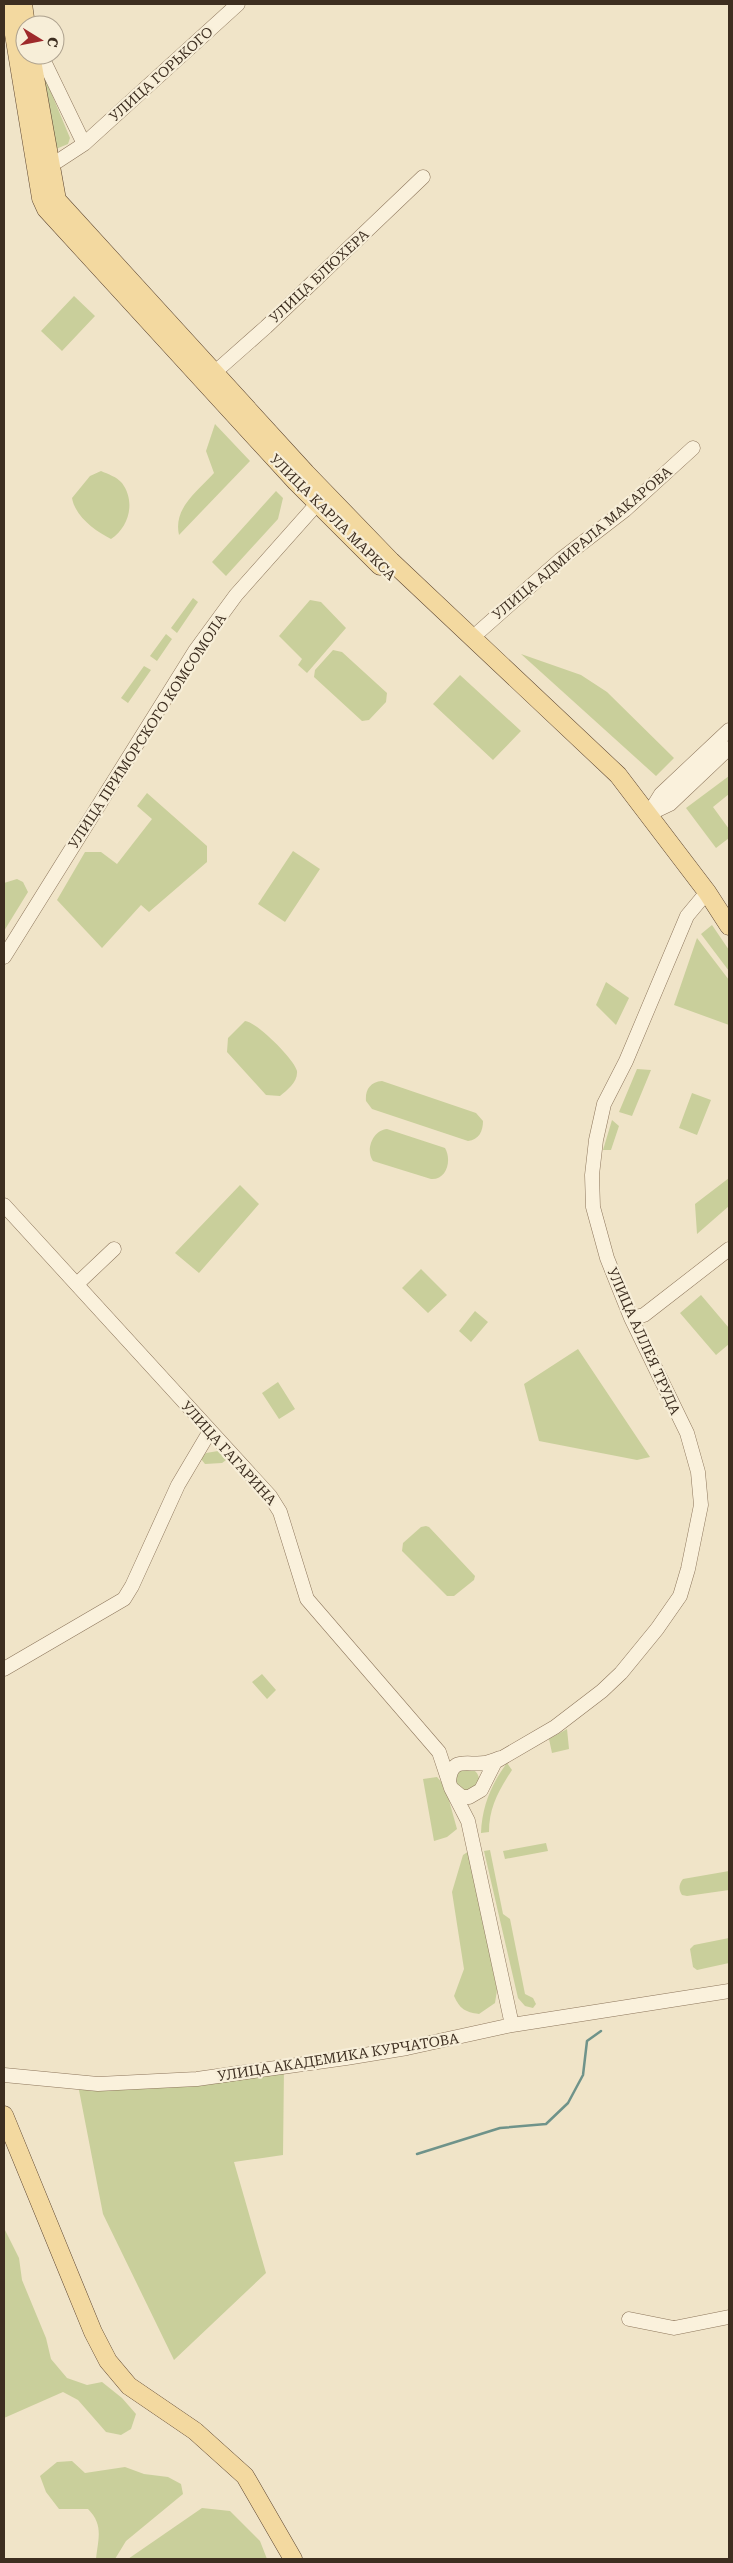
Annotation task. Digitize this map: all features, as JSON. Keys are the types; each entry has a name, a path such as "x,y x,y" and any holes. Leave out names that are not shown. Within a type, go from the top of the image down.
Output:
{"main road":[{"path":"9,4 49,199"},
{"path":"32,65 42,163"},
{"name":"УЛИЦА КАРЛА МАРКСА","path":"648,815 541,719 321,499 46,209 49,199 214,373 321,499 391,561 618,775 707,892 729,926"},
{"path":"4,2115 93,2332 108,2361 129,2386 195,2431 245,2476 293,2559"}],"street":[{"name":"УЛИЦА ГОРЬКОГО","path":"42,163 58,161 84,144 238,4"},
{"path":"46,65 84,144"},
{"name":"УЛИЦА БЛЮХЕРА","path":"214,373 266,327 423,177"},
{"name":"УЛИЦА АДМИРАЛА МАКАРОВА","path":"472,638 560,560 625,510 693,448"},
{"name":"УЛИЦА ПРИМОРСКОГО КОМСОМОЛА","path":"4,957 206,635 236,595 321,499"},
{"path":"648,815 661,794 729,730"},
{"path":"648,815 670,804 729,748"},
{"name":"УЛИЦА АЛЛЕЯ ТРУДА","path":"503,1756 555,1727 602,1691 657,1629 681,1592 700,1515 701,1489 687,1433 631,1318 607,1258 593,1207 592,1174 596,1140 604,1104 626,1061 687,916 707,892"},
{"name":"УЛИЦА ГАГАРИНА","path":"4,1205 261,1486 280,1512 307,1599 436,1747"},
{"path":"77,1284 114,1249"},
{"path":"631,1318 644,1315 729,1249"},
{"path":"4,1669 124,1599 132,1586 178,1485 210,1431"},
{"path":"436,1747 482,1770 482,1787"},
{"path":"436,1747 450,1785 468,1821 512,2025"},
{"path":"450,1785 453,1769 468,1762 485,1763 503,1756"},
{"path":"468,1821 491,1768 503,1756"},
{"path":"450,1785 462,1797 469,1797 482,1787"},
{"name":"УЛИЦА АКАДЕМИКА КУРЧАТОВА","path":"4,2075 98,2084 197,2079 407,2048 512,2025 729,1991"},
{"path":"629,2319 674,2328 729,2317"}],"green space":[{"path":"39,65 70,138 68,144 56,149"},
{"path":"74,296 95,316 62,351 41,331"},
{"path":"215,424 250,461 179,535 178,525 183,509 214,473 206,451"},
{"path":"101,471 120,481 129,498 126,521 111,539 81,517 72,498 90,476"},
{"path":"276,491 283,498 278,519 226,576 212,562"},
{"path":"193,598 198,602 177,633 171,628"},
{"path":"310,600 321,602 346,628 307,673 298,665 302,659 279,636"},
{"path":"166,634 172,639 157,661 150,656"},
{"path":"333,650 342,652 387,693 386,702 369,720 362,721 314,677 315,670"},
{"path":"521,654 581,675 607,692 674,758 656,776"},
{"path":"144,666 151,670 128,703 121,698"},
{"path":"460,675 521,731 493,760 433,704"},
{"path":"729,776 729,794 713,807 729,829 729,838 716,848 686,808"},
{"path":"147,793 207,846 207,862 149,912 141,905 102,948 57,900 85,852 101,852 117,864 152,819 137,806"},
{"path":"293,851 320,869 285,922 258,904"},
{"path":"17,879 23,882 28,892 4,931 4,883"},
{"path":"712,925 729,950 729,971 701,934"},
{"path":"697,938 729,980 729,1025 674,1005"},
{"path":"606,982 629,998 616,1025 596,1005"},
{"path":"245,1021 266,1034 295,1066 297,1071 296,1079 280,1096 266,1095 227,1052 228,1038"},
{"path":"637,1069 651,1070 632,1116 619,1112"},
{"path":"382,1081 476,1113 483,1121 480,1134 475,1139 468,1141 372,1109 366,1101 367,1090 374,1083"},
{"path":"692,1093 711,1100 697,1135 679,1128"},
{"path":"612,1120 619,1126 611,1150 603,1150"},
{"path":"387,1129 445,1148 448,1163 444,1173 431,1179 373,1161 370,1152 372,1141 378,1133"},
{"path":"729,1178 729,1206 697,1234 695,1204"},
{"path":"240,1185 259,1204 199,1273 175,1253"},
{"path":"421,1269 447,1295 428,1313 402,1288"},
{"path":"701,1295 729,1328 729,1344 716,1355 680,1313"},
{"path":"475,1311 488,1322 471,1342 459,1331"},
{"path":"578,1349 650,1457 637,1460 539,1441 524,1384"},
{"path":"278,1382 295,1409 279,1419 262,1393"},
{"path":"223,1452 229,1458 222,1463 205,1464 201,1459 206,1453"},
{"path":"426,1526 475,1576 474,1580 454,1596 447,1596 402,1551 403,1543 421,1527"},
{"path":"262,1674 276,1690 267,1699 252,1682"},
{"path":"567,1729 569,1749 552,1753 549,1739"},
{"path":"507,1763 512,1770 493,1807 489,1832 481,1833 483,1814 488,1796 496,1779"},
{"path":"467,1768 475,1772 479,1780 475,1788 467,1792 459,1788 455,1780 459,1772"},
{"path":"437,1777 445,1786 457,1829 447,1837 434,1841 423,1779"},
{"path":"546,1843 548,1851 505,1859 503,1851"},
{"path":"490,1850 503,1914 510,1919 525,1994 533,1998 536,2004 533,2008 525,2006 518,1998 484,1851"},
{"path":"469,1851 497,1990 495,2003 479,2014 463,2009 454,1996 464,1969 452,1892 463,1855"},
{"path":"729,1871 729,1890 687,1896 682,1895 680,1891 679,1887 683,1879"},
{"path":"729,1938 729,1963 697,1970 693,1967 690,1949 694,1945"},
{"path":"284,2067 283,2155 234,2162 266,2273 174,2360 103,2214 78,2085"},
{"path":"4,2228 19,2258 22,2280 46,2338 51,2359 67,2378 87,2385 102,2382 122,2398 136,2414 131,2429 121,2435 106,2432 78,2400 63,2392 4,2418"},
{"path":"72,2461 85,2473 125,2467 144,2474 168,2477 181,2484 183,2494 126,2541 115,2559 96,2559 99,2532 93,2515 88,2509 59,2509 46,2492 40,2476 57,2462"},
{"path":"202,2508 230,2511 260,2541 267,2559 128,2559"}],"waterway":[{"path":"417,2154 500,2128 546,2124 568,2103 583,2075 587,2041 601,2031"}]}
